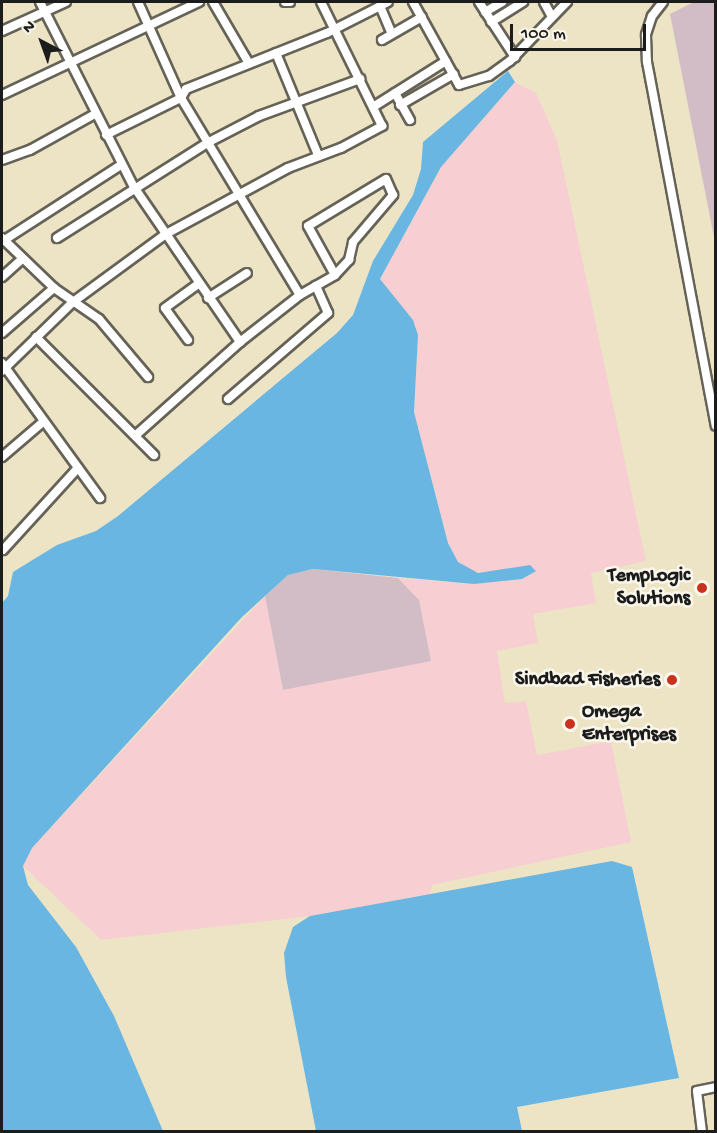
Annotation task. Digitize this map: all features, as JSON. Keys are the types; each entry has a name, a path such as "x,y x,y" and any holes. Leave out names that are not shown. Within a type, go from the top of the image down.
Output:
{"street":[{"path":"40,2 121,165 198,284 240,342"},
{"path":"2,31 66,2"},
{"path":"138,2 181,98 237,196 300,295"},
{"path":"2,95 147,24 199,2"},
{"path":"213,2 248,62"},
{"path":"285,2 290,2"},
{"path":"100,498 3,368 73,302 166,234 318,155 382,126 321,2"},
{"path":"414,2 459,85 474,82 515,57 551,15 567,2"},
{"path":"478,2 515,57"},
{"path":"485,12 502,2"},
{"path":"491,22 523,2"},
{"path":"544,2 551,15"},
{"path":"661,2 646,35 647,63 716,426"},
{"path":"106,135 181,98 186,89 248,62 276,53 384,4 392,34"},
{"path":"382,40 422,17"},
{"path":"276,53 318,155"},
{"path":"373,106 446,62"},
{"path":"400,105 453,74"},
{"path":"57,238 134,187 207,143 259,116 360,79"},
{"path":"395,93 410,120"},
{"path":"2,160 30,150 95,114"},
{"path":"121,165 2,240 54,288 99,319 148,376"},
{"path":"136,435 240,342 300,295 335,275 349,260 353,242 393,195 386,179 308,226 335,275"},
{"path":"2,277 22,259"},
{"path":"208,298 247,273"},
{"path":"188,340 165,308 198,284"},
{"path":"228,399 328,312 316,286"},
{"path":"2,333 54,288"},
{"path":"36,337 98,402 136,435 154,455"},
{"path":"2,457 44,421"},
{"path":"3,550 78,468"},
{"path":"702,1131 696,1091 716,1087"}],"shaded area":[{"path":"694,2 715,2 715,242 670,14"},
{"path":"515,82 536,93 557,140 646,561 591,573 596,603 533,614 538,643 497,651 505,703 526,701 537,755 611,741 631,842 432,885 430,894 310,916 101,940 23,866 32,848 265,596 283,690 419,600 398,578 474,584 522,579 468,570 458,562 448,543 414,412 418,335 413,320 380,279 441,167"},
{"path":"313,569 398,578 419,600 431,661 283,690 265,596 288,575"}],"water":[{"path":"508,71 515,82 441,167 380,279 413,320 418,335 414,412 448,543 458,562 478,573 530,565 536,571 522,579 474,584 313,569 288,575 241,618 32,848 23,866 28,885 76,947 114,1016 163,1131 2,1131 2,603 8,596 13,572 57,545 96,531 118,516 337,333 353,315 373,261 413,195 421,169 423,142"},
{"path":"612,861 632,867 679,1078 517,1107 522,1131 316,1131 286,977 284,953 293,927 310,916"}],"place":[{"name":"TempLogic Solutions","path":"702,588"},
{"name":"Sindbad Fisheries","path":"672,680"},
{"name":"Omega Enterprises","path":"570,724"}]}
